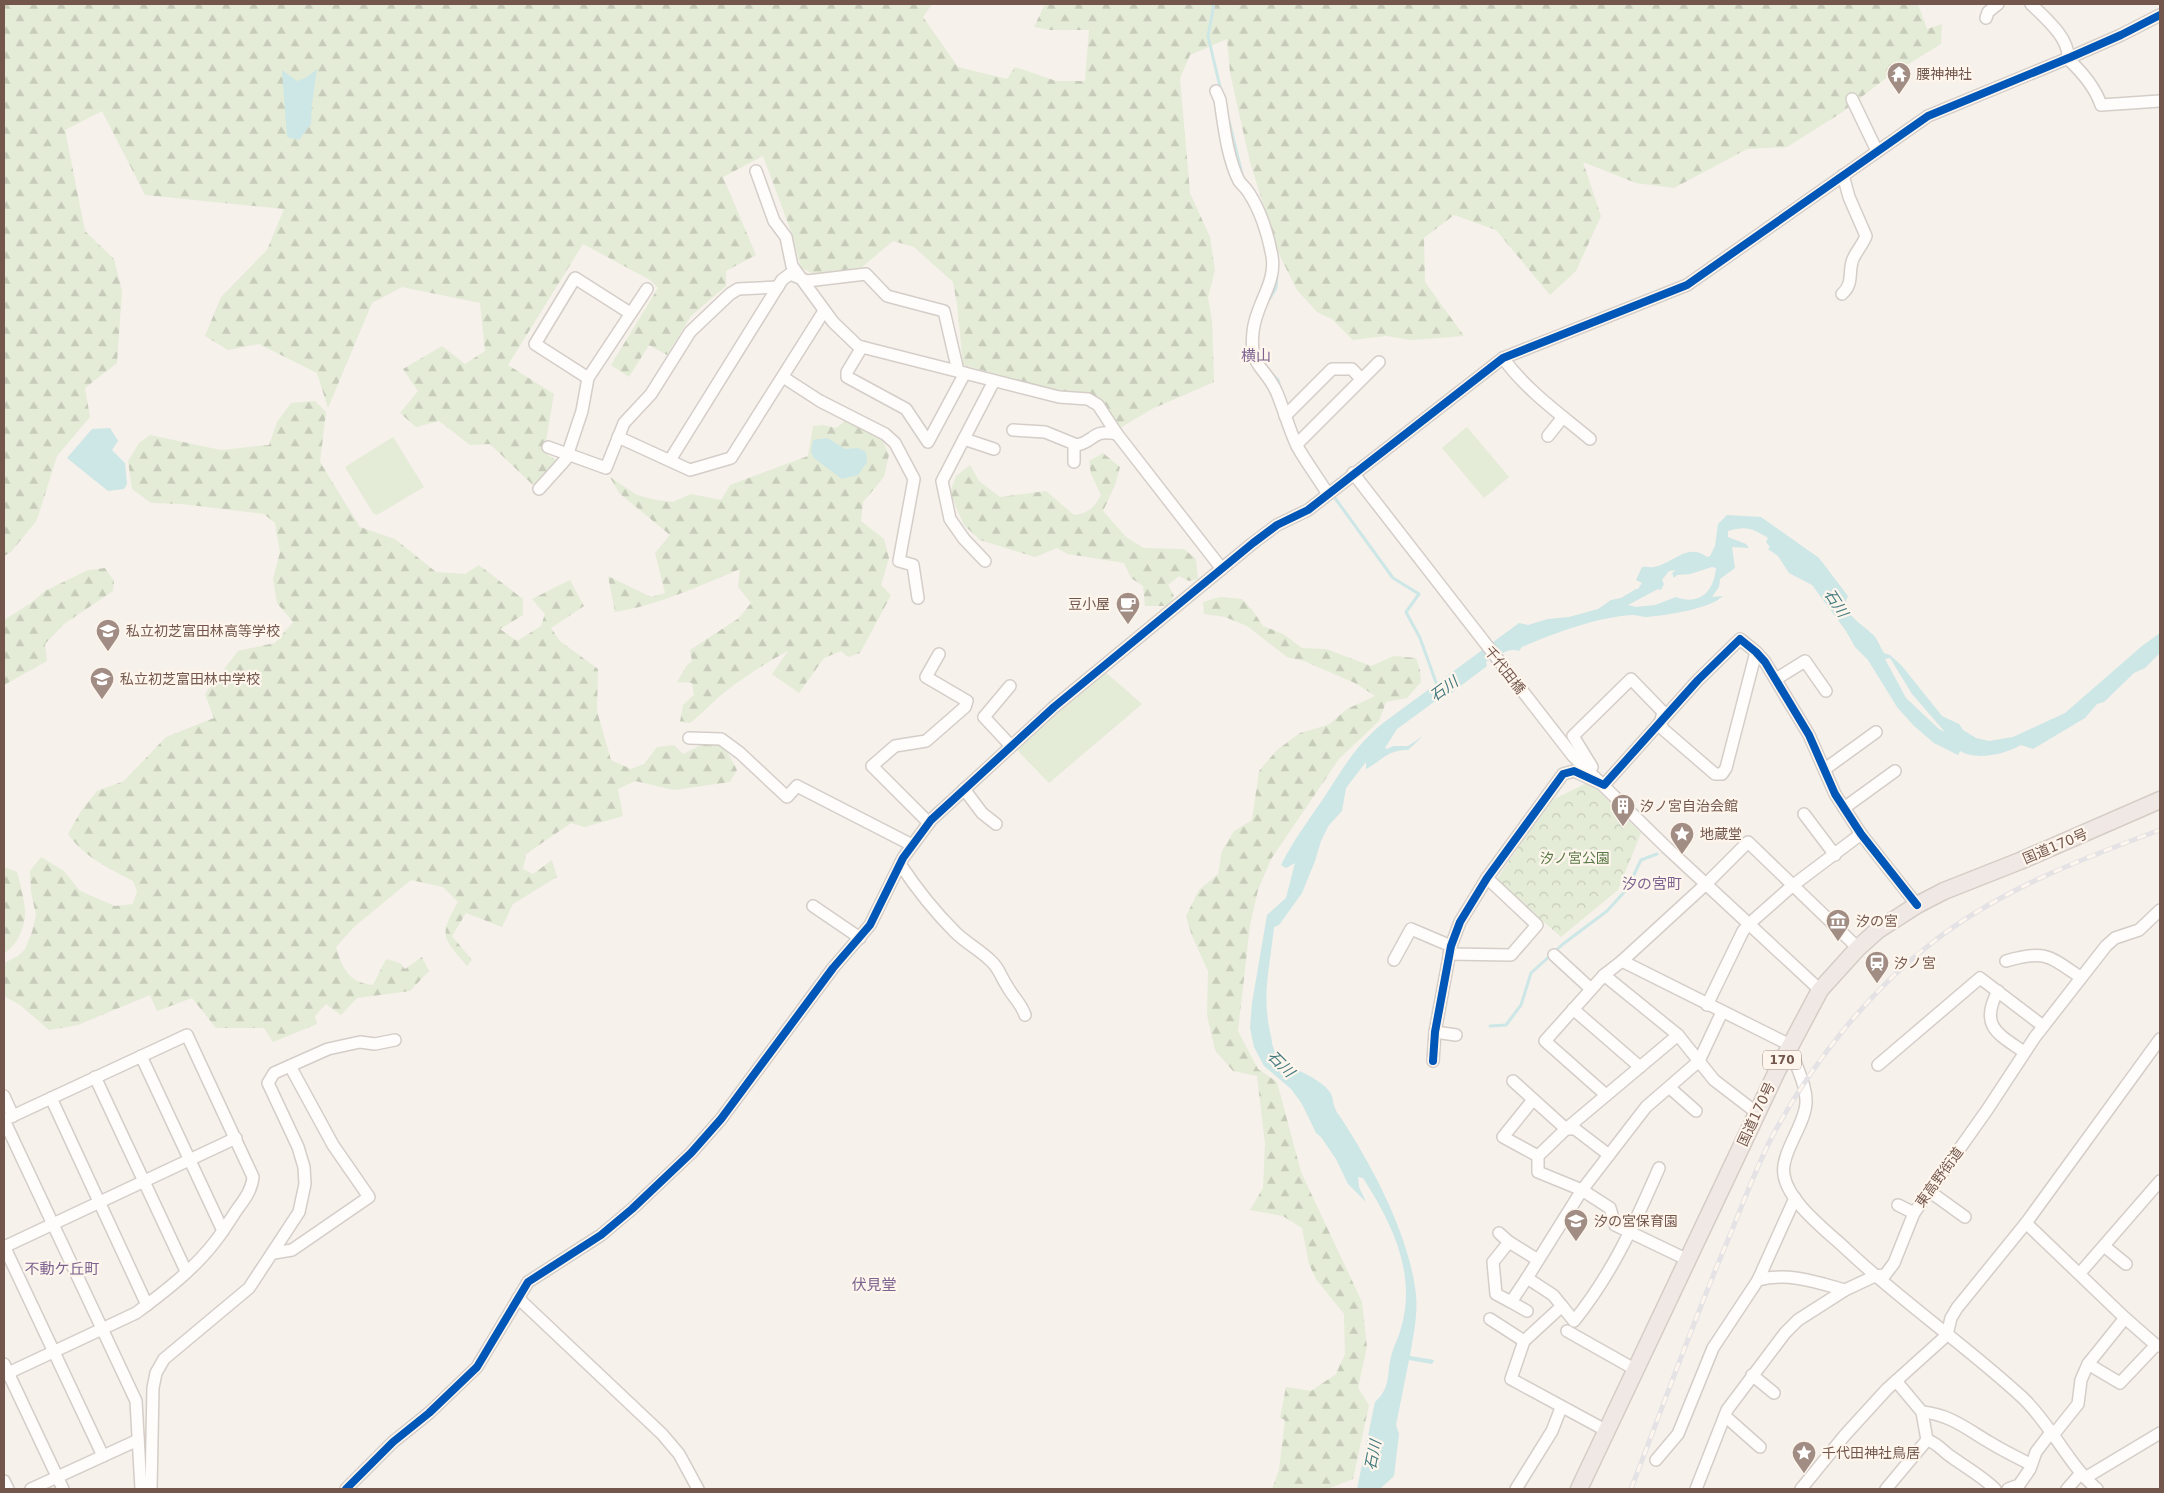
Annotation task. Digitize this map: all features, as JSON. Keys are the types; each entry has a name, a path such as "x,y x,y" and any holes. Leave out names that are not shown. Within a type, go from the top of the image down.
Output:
{"highway":[{"name":"国道170号","path":"1580,1489 1757,1113 1790,1045 1820,990 1858,948 1878,930 1917,905 1944,891 2020,861 2160,800"}],"street":[{"path":"1986,18 1988,12 1998,4"},
{"path":"2031,4 2064,42 2068,59 2091,85 2101,105 2160,101"},
{"path":"346,1489 393,1442 429,1413 477,1367 518,1298 534,1277 600,1235 632,1209 691,1152 721,1119 834,968 870,925 900,864 929,823 1011,746 1109,660 1277,525 1308,510 1353,473 1503,358 1686,285 1928,116 2068,59 2121,35 2160,14"},
{"path":"1216,91 1220,100 1234,169 1240,182 1249,193 1263,222 1272,255 1273,268 1271,279 1258,308 1253,330 1252,348 1254,360 1276,392 1284,416 1297,444 1328,494"},
{"path":"1852,99 1877,151"},
{"path":"756,171 774,221 786,237 792,266 832,322 858,346 1059,397 1088,399 1098,405 1117,434 1222,569"},
{"path":"1842,294 1850,282 1853,258 1866,236 1843,175"},
{"path":"670,460 782,280 790,274 807,281 866,274 887,296 944,311 961,372 928,442 906,409 847,378 847,372 862,347"},
{"path":"588,378 535,344 575,278 630,313"},
{"path":"548,447 606,468 624,423 651,394 690,332 730,294 738,289 778,287"},
{"path":"539,490 566,459 582,411 588,378 646,289"},
{"path":"618,437 690,470 732,458 824,310"},
{"path":"1503,358 1510,368 1590,439"},
{"path":"1297,444 1379,362"},
{"path":"1284,416 1332,369 1352,370 1362,379"},
{"path":"783,377 820,401 885,434 895,443 914,479 898,560 913,565 918,598"},
{"path":"985,561 964,539 950,519 942,481 994,381"},
{"path":"1548,436 1563,417"},
{"path":"1013,430 1045,432 1077,445"},
{"path":"1074,462 1074,447 1077,445 1097,433 1117,434"},
{"path":"964,439 994,449"},
{"name":"千代田橋","path":"1353,473 1551,730 1574,756 1667,848 1820,990"},
{"path":"1599,781 1660,724 1698,680 1740,639 1756,652 1776,679 1809,735 1835,794 1861,834 1917,905"},
{"path":"1599,781 1573,736 1631,679 1663,712 1660,724 1664,730 1715,774 1722,774 1726,768 1756,652"},
{"path":"929,823 872,766 895,746 926,741 966,707 966,701 926,677 939,654"},
{"path":"1776,679 1805,661 1819,687"},
{"path":"1010,686 984,716 1011,746"},
{"path":"1825,769 1876,732"},
{"path":"689,738 721,739 740,753 787,796 797,786 912,845"},
{"path":"1859,745 1866,755"},
{"path":"1433,1061 1435,1032 1450,950 1460,922 1487,878 1563,774 1574,771 1599,781"},
{"path":"1844,808 1880,789 1895,771"},
{"path":"964,789 982,813 996,824"},
{"path":"1804,814 1835,855"},
{"path":"1707,1005 1742,931 1748,924 1792,886 1861,834"},
{"path":"1606,1095 1545,1041 1604,975 1622,962 1748,842 1858,948"},
{"path":"900,864 919,892 953,931 968,945 991,961 1000,971 1007,987 1020,1002 1025,1015"},
{"path":"1394,960 1411,929 1450,950 1511,955 1537,925 1487,878"},
{"path":"813,906 860,938"},
{"name":"東高野街道","path":"1696,1489 1725,1416 1736,1396 1752,1375 1798,1320 1845,1290 1875,1276 1886,1275 1894,1263 1914,1212 1988,1110 2024,1052 2043,1026 2080,977 2115,938 2139,930 2160,910"},
{"path":"1554,955 1591,989"},
{"path":"2006,961 2024,956 2046,955 2080,977"},
{"path":"1622,962 1790,1045 1804,1086 1806,1104 1786,1160 1783,1174 1790,1192 1875,1276 2023,1398 2053,1432 2083,1476 2097,1489"},
{"path":"1604,975 1678,1035 1714,1080 1757,1113"},
{"path":"1878,1065 1980,978 2043,1026"},
{"path":"1998,991 1990,1011 1991,1024 2002,1036 2024,1052"},
{"path":"1573,1009 1640,1067"},
{"path":"1511,1302 1582,1190 1646,1107 1699,1061 1722,1012"},
{"path":"1435,1032 1456,1035"},
{"path":"7,1118 187,1035 251,1170 253,1185 223,1231 204,1255 147,1305 136,1313 54,1352 5,1370 63,1489"},
{"path":"1678,1035 1566,1128 1538,1156 1538,1172 1582,1190 1610,1208 1615,1225 1688,1260"},
{"path":"1801,1489 1845,1434 1896,1381 1947,1335 1951,1318 1957,1308 2026,1222 2160,1039"},
{"path":"151,1489 151,1405 156,1373 164,1359 249,1288 274,1253 299,1212 306,1184 304,1167 298,1147 268,1082 274,1073 328,1049 360,1042 375,1044 396,1040"},
{"path":"141,1056 223,1231"},
{"path":"274,1253 292,1250 369,1197 333,1145 290,1066"},
{"path":"95,1077 186,1271"},
{"path":"1513,1081 1532,1100 1566,1128 1575,1129 1609,1155"},
{"path":"1670,1088 1696,1111"},
{"path":"4,1096 7,1118 51,1224 136,1401 141,1489"},
{"path":"51,1098 147,1305"},
{"path":"1532,1100 1503,1137 1538,1156"},
{"path":"102,1456 4,1246 236,1138"},
{"path":"1527,1278 1554,1295 1574,1321 1596,1293 1631,1232 1659,1168"},
{"path":"2080,1272 2158,1189"},
{"path":"1929,1191 1965,1217"},
{"path":"1656,1460 1678,1434 1713,1348 1758,1280 1795,1198"},
{"path":"1898,1205 1914,1212"},
{"path":"2026,1222 2080,1272 2125,1318 2158,1345 2120,1383 2088,1364"},
{"path":"1499,1233 1509,1242 1538,1260"},
{"path":"1509,1242 1493,1262 1496,1294 1527,1311"},
{"path":"2104,1246 2126,1264"},
{"path":"1758,1280 1780,1276 1798,1277 1845,1290"},
{"path":"518,1298 662,1434 679,1454 698,1489"},
{"path":"1562,1306 1524,1341 1511,1379 1561,1408 1607,1430"},
{"path":"2008,1489 2021,1487 2030,1469 2030,1464 2053,1432 2078,1404 2081,1380 2088,1364 2125,1318"},
{"path":"1490,1319 1524,1341"},
{"path":"1567,1331 1636,1370"},
{"path":"1752,1375 1774,1393"},
{"path":"1886,1489 1926,1440 1922,1412 1896,1381"},
{"path":"1516,1489 1552,1431 1561,1408"},
{"path":"1922,1412 1947,1418 1969,1428 2002,1450 2030,1464"},
{"path":"1725,1416 1760,1447"},
{"path":"2067,1489 2083,1476 2160,1433"},
{"path":"31,1489 138,1440"},
{"path":"1926,1440 1933,1442 1951,1458 1965,1466 1995,1489"},
{"path":"4,1480 8,1489"}],"green space":[{"path":"4,4 932,4 923,17 958,67 1007,79 1015,67 1056,81 1085,81 1089,30 1051,30 1034,27 1045,4 1918,4 1927,29 1942,24 1941,44 1886,78 1841,113 1787,147 1747,149 1674,188 1636,183 1583,162 1601,216 1576,271 1550,295 1496,230 1454,215 1424,238 1425,282 1464,336 1412,340 1386,336 1353,340 1332,319 1317,312 1297,290 1279,254 1250,162 1230,73 1227,39 1190,55 1180,78 1190,193 1210,237 1215,270 1208,298 1212,320 1214,382 1152,409 1120,428 1100,398 1059,391 963,365 953,282 914,247 893,241 862,267 816,275 801,268 792,234 763,156 723,177 756,255 726,271 726,286 691,316 667,355 649,345 629,377 611,365 658,288 650,280 583,244 508,365 554,394 544,452 557,461 533,485 490,444 470,445 439,421 416,427 400,413 418,391 403,369 442,346 465,364 485,351 480,303 402,287 372,303 328,408 317,373 259,344 228,350 205,336 221,297 267,250 284,209 145,195 102,111 65,130 85,231 114,259 122,291 117,363 85,388 90,417 57,456 37,520 11,552 4,556"},
{"path":"315,401 326,412 320,462 360,527 395,539 436,572 465,574 479,565 523,599 523,615 500,629 517,641 541,626 545,614 532,599 570,580 584,606 551,628 560,641 598,669 597,711 611,760 631,769 644,764 657,747 674,745 683,754 705,743 723,744 737,770 730,782 674,790 635,781 618,789 623,816 585,827 571,823 526,854 523,869 533,874 552,860 557,877 513,904 502,927 466,913 452,936 472,960 467,966 448,942 446,936 448,923 458,902 443,887 411,880 354,927 336,947 344,968 352,978 365,984 373,985 386,959 400,963 405,969 422,957 429,971 410,991 357,998 341,1015 326,1004 315,1016 317,1024 273,1042 264,1028 216,1028 192,998 157,1011 150,995 78,1025 49,1030 20,1005 4,996 4,963 18,956 25,949 36,915 31,892 30,871 41,857 64,871 80,891 115,906 133,904 137,891 133,881 106,867 89,855 68,834 81,811 97,791 124,781 166,737 214,718 205,694 238,651 275,643 293,622 277,603 273,579 280,552 275,523 264,514 182,504 151,503 132,489 128,461 139,443 150,435 221,450 269,445 277,422 291,403"},
{"path":"846,420 882,439 889,455 884,477 863,502 861,521 884,539 889,558 881,585 891,595 860,653 848,657 841,651 824,658 799,693 772,674 788,651 733,686 690,723 680,722 683,705 694,695 692,683 677,682 687,665 692,661 690,650 739,618 751,603 738,587 740,569 663,600 615,612 608,576 651,597 665,593 655,553 670,535 619,493 610,477 637,495 656,500 673,502 691,494 721,500 730,485 808,456 813,426 823,425 836,428"},
{"path":"1467,427 1509,477 1484,498 1442,448"},
{"path":"393,437 424,487 377,515 373,513 345,467"},
{"path":"1103,453 1120,467 1115,485 1103,511 1127,538 1144,548 1184,549 1196,559 1198,579 1189,581 1179,576 1168,585 1174,596 1169,606 1145,606 1143,586 1131,578 1124,563 1068,554 1057,548 1035,557 980,540 964,525 950,493 956,476 970,465 979,481 1000,497 1046,491 1074,515 1084,513 1096,503 1101,495 1091,474 1089,461"},
{"path":"105,568 114,581 113,591 64,624 45,644 47,661 4,685 4,620 31,603 45,591 88,570"},
{"path":"1220,597 1242,599 1263,626 1283,634 1302,648 1326,649 1371,666 1394,656 1416,658 1420,670 1421,682 1407,698 1386,702 1379,721 1339,759 1271,859 1258,890 1250,925 1238,1031 1258,1069 1277,1082 1301,1172 1362,1302 1367,1347 1358,1388 1369,1405 1353,1479 1328,1489 1272,1489 1279,1470 1285,1420 1280,1418 1286,1387 1311,1391 1336,1374 1345,1354 1344,1314 1316,1279 1309,1264 1302,1228 1283,1216 1250,1210 1263,1188 1265,1144 1257,1076 1233,1071 1215,1050 1207,1015 1208,971 1192,936 1186,916 1199,890 1218,874 1222,851 1234,831 1252,820 1259,771 1277,750 1300,733 1328,725 1347,709 1375,696 1357,684 1304,661 1287,657 1247,626 1225,617 1204,614 1203,602"},
{"path":"1104,671 1142,704 1049,783 1017,750"},
{"name":"汐ノ宮公園","path":"1589,782 1641,833 1618,890 1561,937 1496,880 1550,801"},
{"path":"4,867 17,872 25,911 19,937 12,947 4,953"}],"water":[{"path":"317,69 311,124 299,140 287,137 282,70 297,81 307,77"},
{"path":"110,428 118,441 112,450 125,463 127,484 124,489 108,491 67,458 92,429"},
{"path":"827,438 845,449 858,448 866,452 867,462 858,475 842,479 814,458 811,452 813,440"},
{"name":"石川","path":"1727,515 1761,517 1819,558 1848,596 1846,602 1849,612 1857,622 1873,635 1884,653 1890,655 1902,666 1942,716 1959,724 1963,730 1976,738 1989,741 2013,737 2065,713 2142,646 2160,633 2160,653 2145,668 2134,673 2104,702 2097,704 2085,718 2033,749 2021,745 1991,755 1974,756 1960,751 1958,755 1934,743 1914,726 1897,707 1868,660 1855,647 1846,631 1812,585 1789,573 1778,556 1768,549 1770,547 1766,542 1768,538 1758,532 1744,528 1728,531 1728,537 1746,544 1749,548 1732,547 1735,568 1720,579 1719,587 1712,597 1723,596 1717,601 1699,608 1676,613 1647,617 1619,616 1591,622 1522,647 1519,651 1510,650 1502,653 1486,662 1487,666 1446,697 1434,702 1397,729 1385,748 1408,746 1423,736 1408,750 1401,750 1390,754 1366,769 1366,762 1346,788 1342,811 1329,825 1321,841 1302,893 1279,925 1274,927 1266,995 1268,1022 1274,1049 1285,1062 1324,1085 1332,1095 1336,1111 1365,1158 1388,1203 1406,1250 1416,1295 1416,1318 1410,1356 1434,1360 1432,1364 1409,1360 1396,1425 1399,1434 1394,1476 1380,1489 1357,1489 1375,1402 1384,1391 1388,1379 1390,1360 1401,1328 1405,1308 1406,1288 1404,1269 1392,1231 1363,1178 1358,1177 1359,1187 1366,1202 1348,1184 1336,1159 1321,1137 1316,1133 1302,1104 1291,1089 1264,1066 1254,1047 1250,1028 1252,1003 1267,915 1286,898 1295,863 1286,868 1281,865 1296,839 1350,759 1364,741 1383,723 1519,623 1528,625 1598,609 1611,600 1621,598 1638,589 1642,583 1636,580 1642,567 1661,565 1686,553 1693,552 1707,557 1710,556 1715,546 1718,524","holes":["1712,567 1716,568 1712,584 1709,590 1699,598 1692,600 1676,597 1655,605 1636,607 1628,605 1658,589 1661,590 1664,584 1662,580 1669,571 1676,570 1672,573 1674,578 1677,575 1690,574","1890,658 1912,694 1945,732 1939,729 1906,698 1885,659"]}],"waterway":[{"path":"1214,4 1208,36 1221,91"},
{"path":"1229,121 1243,178"},
{"path":"1267,303 1276,288 1277,274"},
{"path":"1272,374 1278,380 1281,390"},
{"name":"石川","path":"1332,494 1393,578 1419,594 1406,612 1420,638 1438,688"},
{"path":"1490,1026 1506,1025 1521,1005 1531,973 1563,944 1607,911 1627,889 1641,860 1657,854"}],"railway":[{"path":"1631,1489 1704,1298 1762,1158 1774,1133 1806,1080 1844,1029 1887,982 1933,942 1959,923 2013,891 2042,877 2160,830"}],"cycle path":[{"path":"346,1489 393,1442 429,1413 477,1367 528,1282 601,1235 632,1209 691,1153 721,1119 833,968 870,925 903,858 931,820 1054,707 1253,543 1277,525 1308,510 1503,358 1687,285 1928,116 2071,57 2160,15"},
{"path":"1433,1061 1435,1032 1451,946 1460,922 1487,878 1563,774 1574,771 1604,785 1698,680 1740,639 1765,662 1809,735 1835,794 1861,834 1917,905"}],"place":[{"name":"腰神神社","path":"1899,95"},
{"name":"豆小屋","path":"1128,625"},
{"name":"私立初芝富田林高等学校","path":"108,652"},
{"name":"私立初芝富田林中学校","path":"102,700"},
{"name":"汐ノ宮自治会館","path":"1623,827"},
{"name":"地蔵堂","path":"1682,855"},
{"name":"汐の宮","path":"1838,942"},
{"name":"汐ノ宮","path":"1877,984"},
{"name":"汐の宮保育園","path":"1576,1242"},
{"name":"千代田神社鳥居","path":"1804,1474"}],"district":[{"name":"横山","path":"1256,356"},
{"name":"汐の宮町","path":"1652,884"},
{"name":"不動ケ丘町","path":"62,1269"},
{"name":"伏見堂","path":"874,1285"}]}
